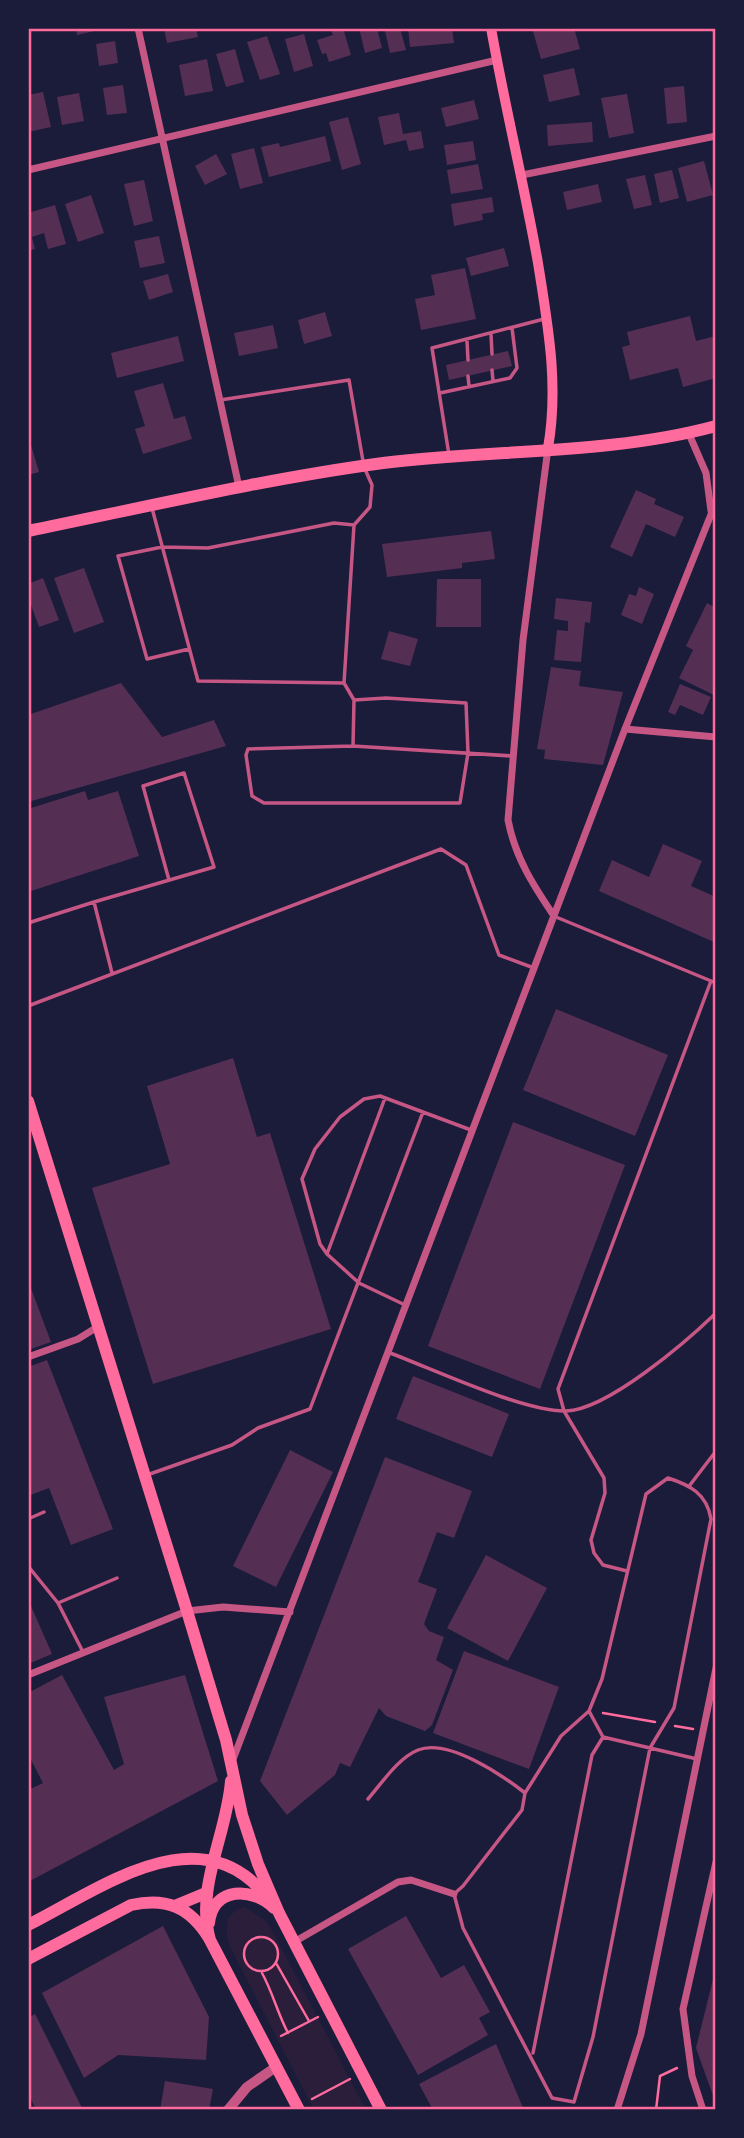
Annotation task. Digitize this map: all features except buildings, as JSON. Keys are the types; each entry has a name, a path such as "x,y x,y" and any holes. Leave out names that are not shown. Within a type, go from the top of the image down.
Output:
{"main road":[{"path":"491,28 522,175 553,352 554,393 548,448"},
{"path":"28,531 239,487 364,467 658,440 716,426"},
{"path":"28,1101 187,1611 232,1763 250,1841 279,1913 381,2110"},
{"path":"210,1940 205,1924 206,1893 216,1860 230,1789 232,1763"},
{"path":"28,1925 162,1860 193,1857 216,1860 247,1877 265,1893 279,1913"},
{"path":"177,1905 206,1893"},
{"path":"210,1940 210,1917 223,1898 233,1893 255,1894 279,1913"},
{"path":"28,1959 131,1905 147,1902 177,1905 190,1913 210,1940 299,2110"}],"street":[{"path":"138,28 239,487"},
{"path":"28,170 497,60"},
{"path":"522,175 716,136"},
{"path":"689,433 706,473 711,512"},
{"path":"548,448 523,640 508,820 513,846 530,881 554,916"},
{"path":"232,1763 390,1353 471,1130 625,729 716,502"},
{"path":"625,729 716,737"},
{"path":"28,1357 78,1339 99,1326"},
{"path":"28,1675 187,1611 223,1607 290,1612"},
{"path":"617,2110 641,2034 716,1668"},
{"path":"703,2110 690,2062 682,2009 716,1862"},
{"path":"294,1942 398,1882 411,1880 454,1894"},
{"path":"228,2110 247,2087 276,2067"}],"lane":[{"path":"450,457 432,348 547,318"},
{"path":"439,393 510,378 517,368 512,328"},
{"path":"491,334 492,355"},
{"path":"467,341 468,360"},
{"path":"492,370 493,381"},
{"path":"468,376 469,386"},
{"path":"220,400 349,380 364,467 372,485 370,507 354,525 344,683 354,700 352,746"},
{"path":"151,506 198,681 344,683"},
{"path":"189,649 147,660 118,556 162,547 208,548 334,523 354,525"},
{"path":"354,700 386,698 466,703 468,753 460,803 264,803 252,796 246,755 248,749 352,746 468,753 514,756"},
{"path":"28,923 214,867 184,773 143,786 169,880"},
{"path":"28,1006 441,849 466,864 499,956 534,968"},
{"path":"94,902 112,973"},
{"path":"554,916 714,982 558,1389 564,1411 604,1478 605,1493 591,1540 594,1553 603,1565 627,1571"},
{"path":"407,1306 359,1283 327,1254 320,1244 302,1179 315,1149 340,1116 364,1099 385,1098 471,1130"},
{"path":"327,1254 385,1098"},
{"path":"145,1475 232,1445 258,1428 310,1409 423,1112"},
{"path":"390,1353 535,1407 564,1411 590,1405 628,1384 688,1340 716,1313"},
{"path":"690,1485 716,1451"},
{"path":"668,1478 690,1485 705,1500 711,1518 674,1707 650,1748 593,2036 574,2102 552,2098 533,2056 463,1928 454,1894 522,1810 525,1793 561,1736 589,1711 602,1679 646,1494 668,1478"},
{"path":"28,1518 44,1512"},
{"path":"28,1566 58,1602 83,1652"},
{"path":"58,1602 117,1578"},
{"path":"589,1711 603,1737 697,1759"},
{"path":"533,2056 592,1755 603,1737"},
{"path":"368,1799 409,1755 430,1747 487,1766 525,1793"}],"path":[{"path":"589,1711 703,1730"},
{"path":"276,1963 261,1971 252,1969 245,1962 243,1952 247,1943 254,1937 271,1939 277,1946 276,1963 309,2021"},
{"path":"261,1971 273,1993 272,2002 288,2033"},
{"path":"281,2036 319,2016"},
{"path":"656,2110 660,2076 690,2062"},
{"path":"312,2099 350,2079"}],"shaded area":[{"path":"244,1907 265,1920 273,1932 366,2110 314,2110 229,1945 229,1917 237,1909"}]}
